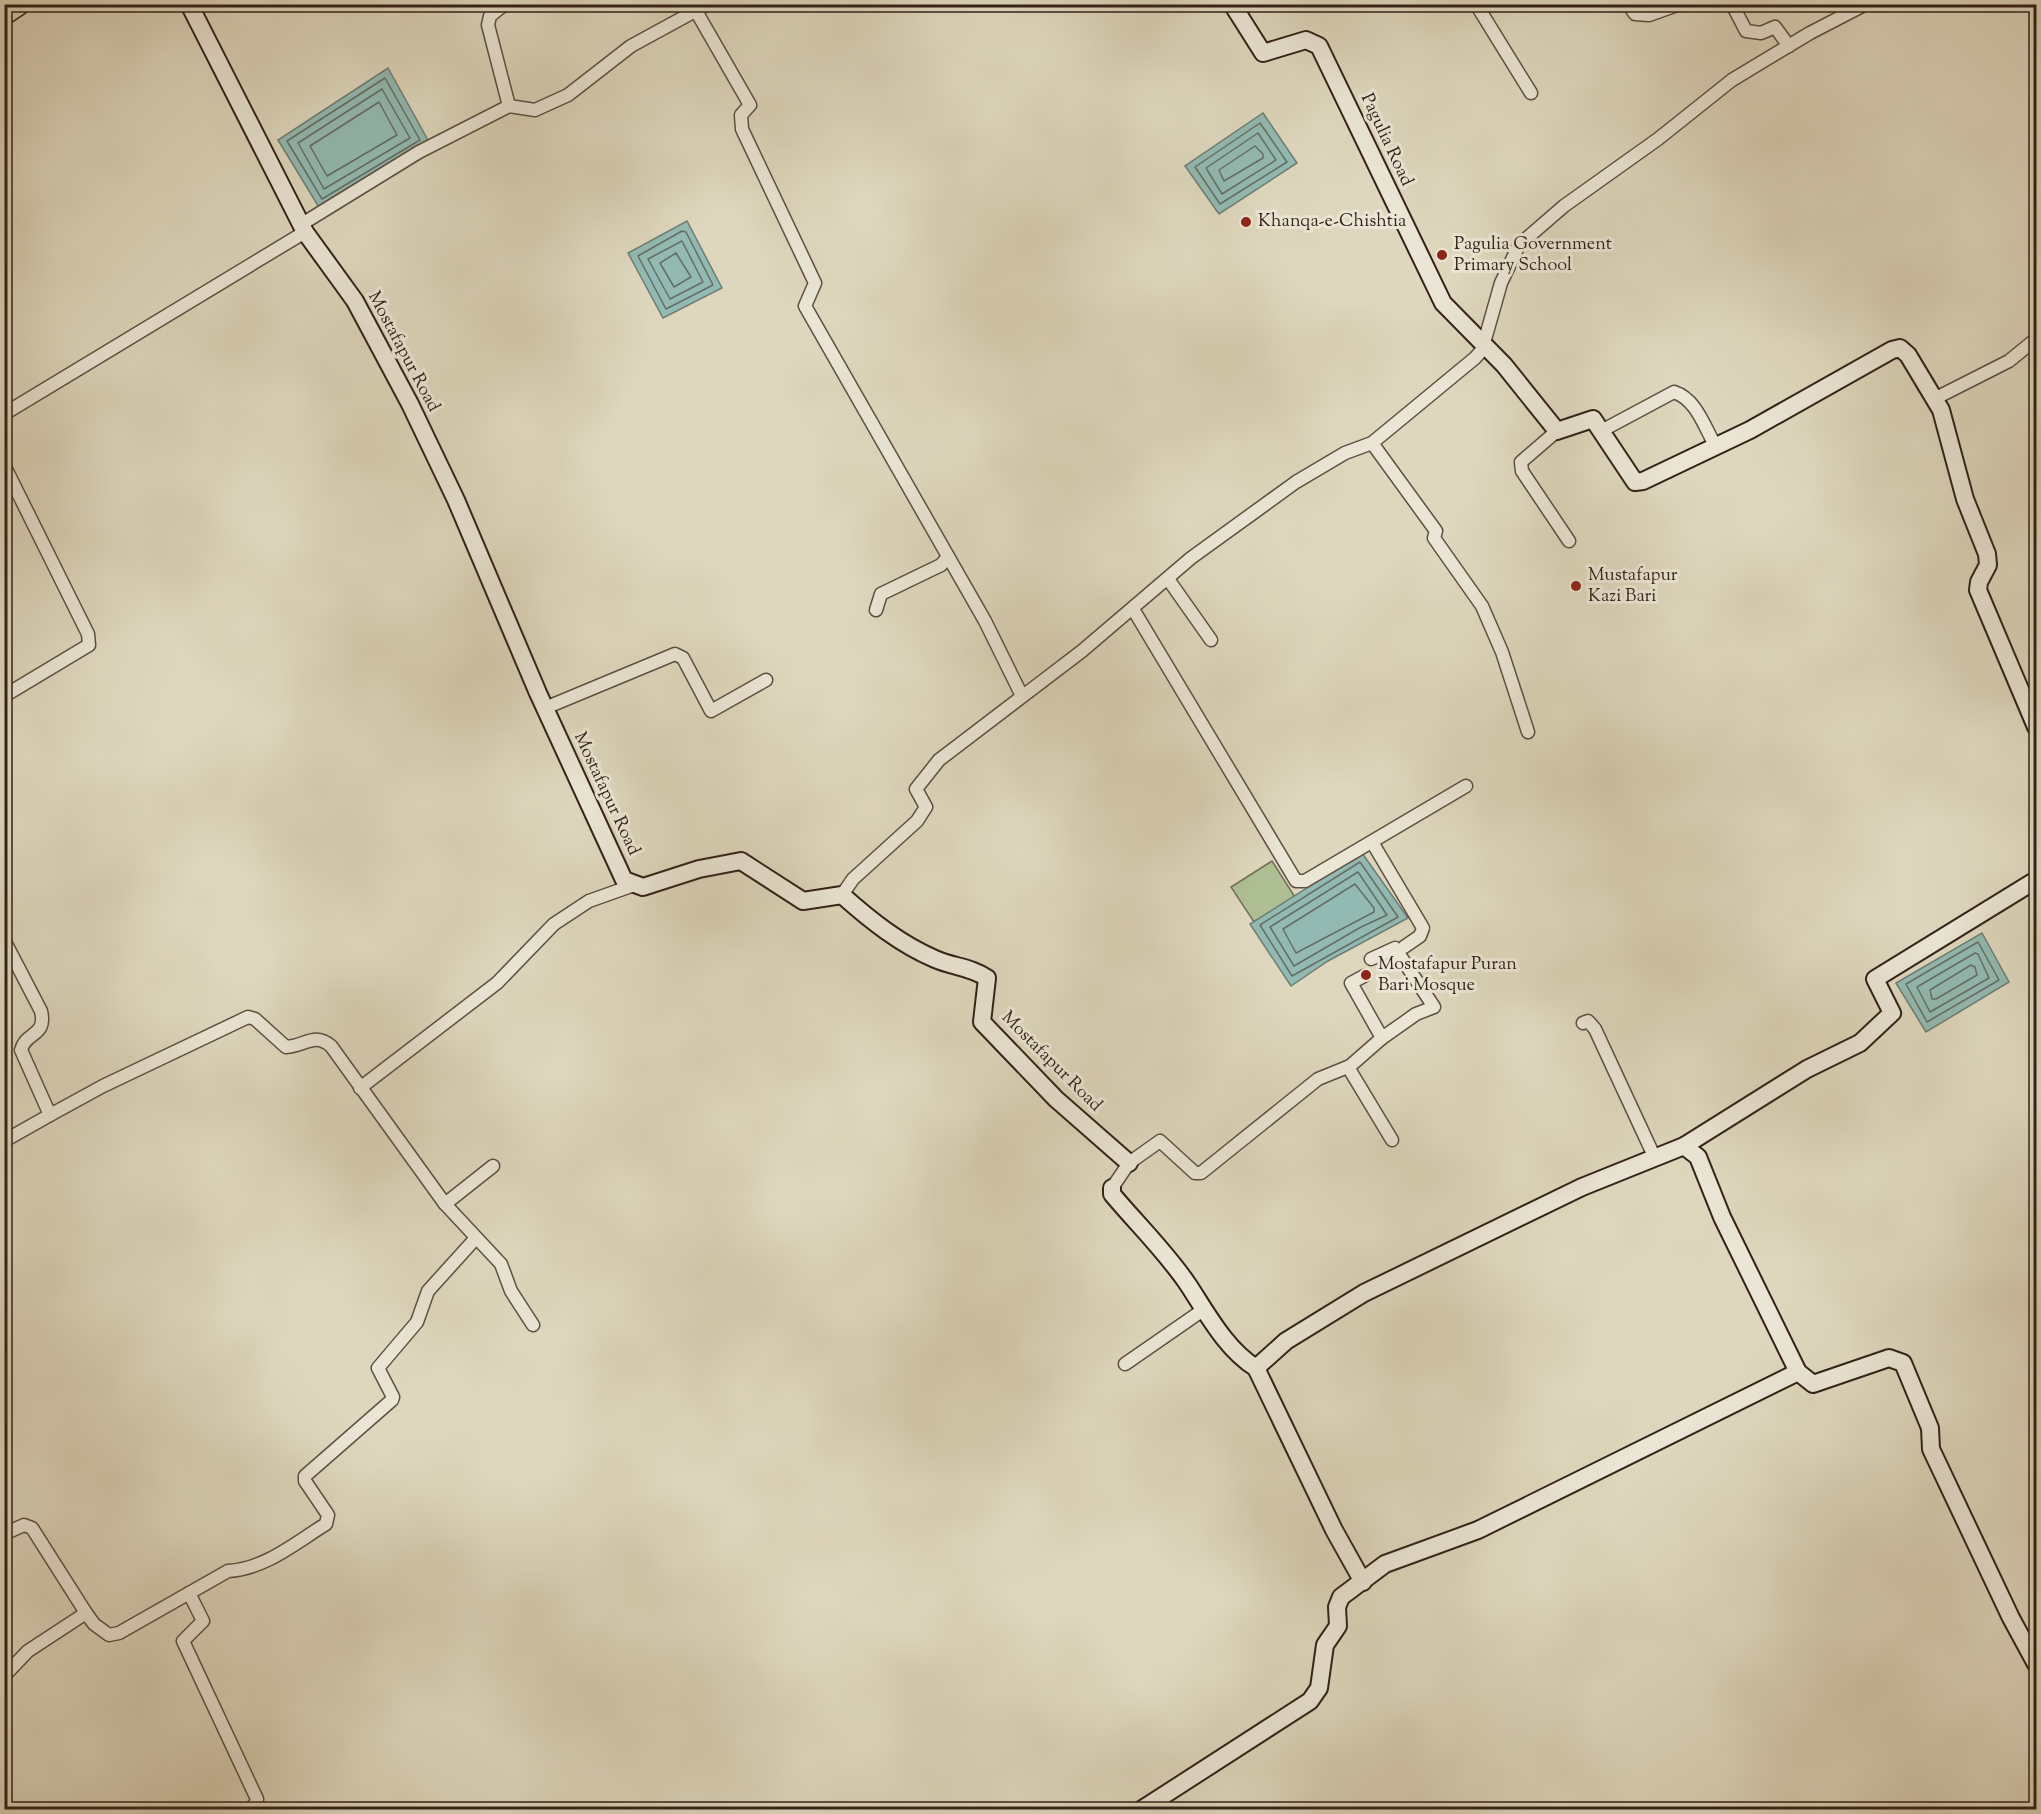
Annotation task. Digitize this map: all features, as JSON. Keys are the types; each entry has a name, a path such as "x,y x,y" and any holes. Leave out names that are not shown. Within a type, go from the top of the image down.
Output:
{"highway":[{"path":"4,14 19,4"}],"street":[{"name":"Mostafapur Road","path":"189,4 304,228 355,301 410,404 456,500 545,708 624,879 634,885"},
{"path":"505,4 490,16 488,25 509,106"},
{"path":"4,414 304,228 419,152 509,106 535,110 568,95 631,46 708,4"},
{"name":"Pagulia Road","path":"1232,4 1263,53 1306,40 1319,46 1443,303 1484,345"},
{"path":"1476,4 1531,93"},
{"path":"1628,4 1635,14 1650,15 1680,4"},
{"path":"1732,4 1746,31 1761,33 1775,27 1789,46"},
{"path":"360,1088 496,983 554,924 589,900 634,885 643,887 699,869 741,861 803,902 842,895 853,879 917,821 926,807 916,789 939,760 992,722 1133,609 1140,599 1168,579 1191,558 1276,495 1345,453 1372,443 1475,358 1484,345 1501,283 1519,245 1564,206 1641,152 1732,80 1866,4"},
{"path":"696,11 750,105 741,115 742,129 815,283 805,306 948,557 1022,696"},
{"path":"1936,398 2009,361 2037,339"},
{"path":"1484,345 1504,365 1557,432"},
{"path":"1569,541 1522,471 1521,462 1557,432 1593,419 1603,430 1635,482 1643,481 1750,430 1875,359 1900,348 1908,355 1936,398 1965,499 1987,554 1988,565 1979,582 1978,590 2037,727"},
{"path":"1603,430 1674,392 1684,396 1693,405 1715,445"},
{"path":"1372,443 1427,517 1436,531 1434,538 1482,606 1502,652 1528,732"},
{"path":"4,465 88,634 88,645 4,696"},
{"path":"876,610 881,594 941,565 948,557"},
{"path":"1168,579 1211,640"},
{"path":"1133,609 1296,881 1305,881 1466,786"},
{"path":"545,708 675,654 683,658 711,711 766,681"},
{"path":"1372,842 1422,928 1420,936 1404,947"},
{"path":"1256,1368 1286,1341 1364,1293 1582,1187 1654,1156 1684,1146 1807,1069 1860,1043 1892,1013 1875,979 2037,880"},
{"name":"Mostafapur Road","path":"842,895 863,914 911,948 938,960 974,969 987,978 982,1022 1056,1099 1129,1163"},
{"path":"4,940 41,1011 44,1022 41,1029 22,1045 21,1050 50,1115"},
{"path":"1363,1582 1334,1530 1256,1368 1243,1360 1203,1310 1189,1285 1112,1194 1112,1188 1129,1163 1160,1140 1195,1173 1201,1173 1318,1079 1348,1067 1382,1038 1416,1014 1434,1007 1395,948 1371,959"},
{"path":"1364,976 1351,983 1382,1038"},
{"path":"4,1141 104,1086 248,1017 255,1018 286,1047 314,1038 323,1040 444,1204 501,1264 512,1291 533,1325"},
{"path":"1583,1023 1588,1021 1596,1029 1654,1156"},
{"path":"1348,1067 1392,1140"},
{"path":"1684,1146 1698,1157 1722,1217 1798,1372 1813,1384 1889,1358 1902,1363 1930,1428 1931,1449 2011,1618 2037,1664"},
{"path":"444,1204 493,1166"},
{"path":"4,1534 24,1525 32,1528 86,1613 94,1624 109,1635 119,1633 228,1571 247,1570 260,1564 326,1524 328,1515 305,1481 305,1476 392,1400 393,1397 378,1368 417,1322 428,1291 475,1239"},
{"path":"1125,1364 1203,1310"},
{"path":"1141,1809 1310,1701 1320,1688 1325,1644 1338,1626 1336,1607 1341,1597 1385,1564 1478,1530 1798,1372"},
{"path":"189,1593 203,1621 183,1641 257,1799 249,1809"},
{"path":"4,1676 28,1651 86,1613"}],"green space":[{"path":"1272,861 1300,905 1258,928 1231,887"}],"water":[{"path":"388,68 429,142 320,209 278,140"},
{"path":"1263,113 1297,163 1219,214 1185,166"},
{"path":"687,221 722,288 663,318 628,253"},
{"path":"1362,853 1408,918 1328,961 1291,986 1250,924"},
{"path":"1982,933 2009,982 1926,1032 1896,983"}],"place":[{"name":"Khanqa-e-Chishtia","path":"1246,222"},
{"name":"Pagulia Government Primary School","path":"1442,255"},
{"name":"Mustafapur Kazi Bari","path":"1576,586"},
{"name":"Mostafapur Puran Bari Mosque","path":"1366,975"}]}
